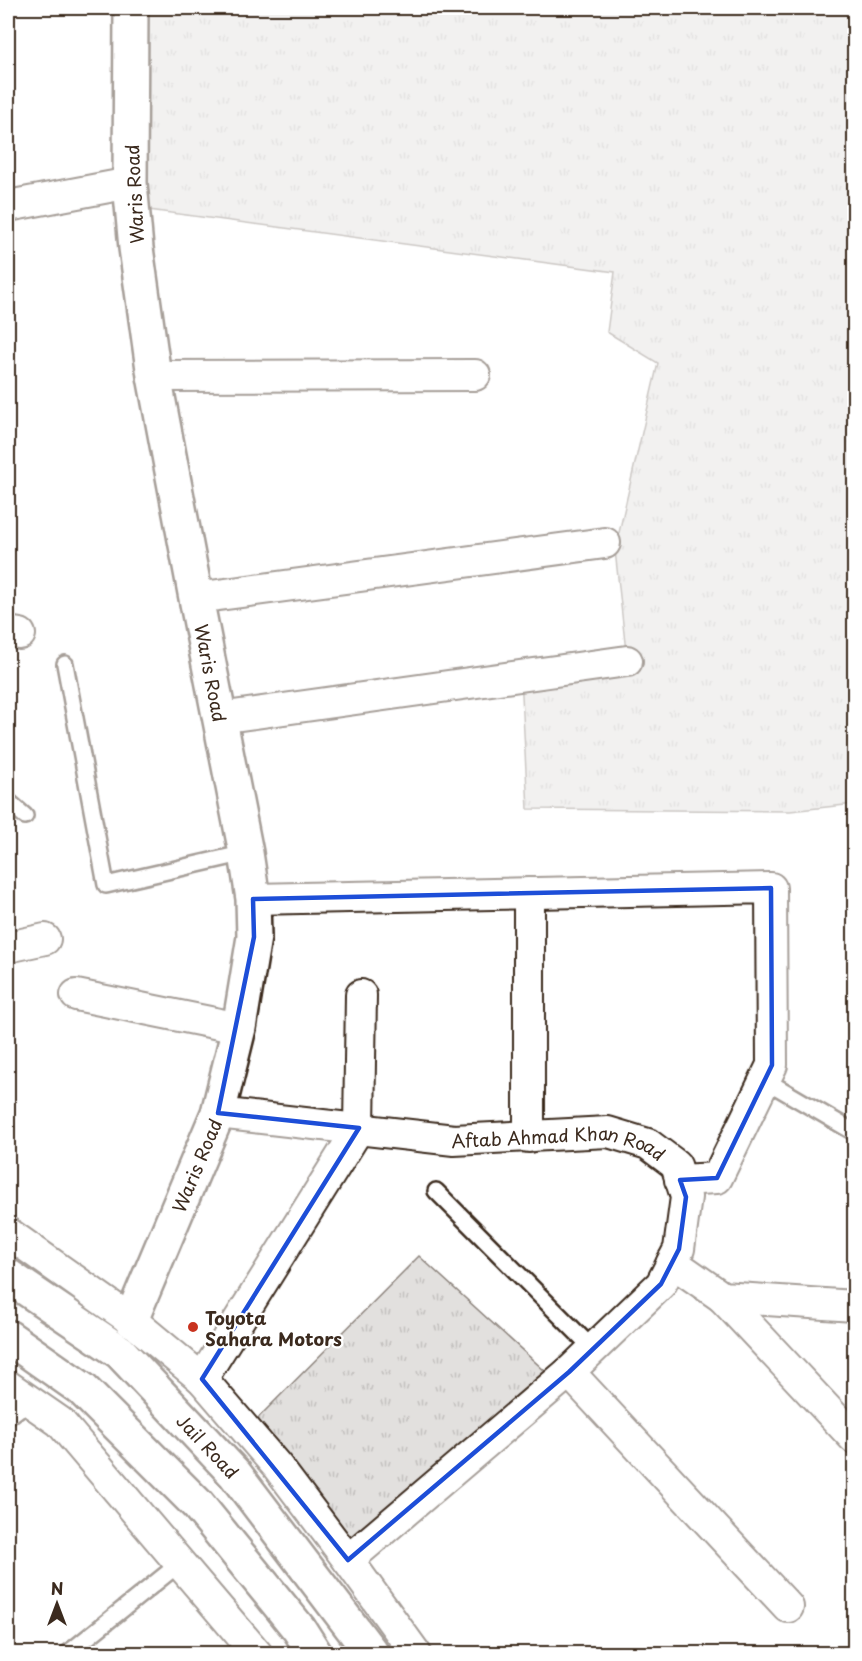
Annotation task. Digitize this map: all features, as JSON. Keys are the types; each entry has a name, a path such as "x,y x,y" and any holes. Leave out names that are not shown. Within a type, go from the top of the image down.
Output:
{"street":[{"name":"Waris Road","path":"131,8 130,183 154,376 246,853 253,898 254,937 239,1028 218,1113 131,1320"},
{"path":"8,206 130,183"},
{"path":"154,376 475,375"},
{"path":"196,598 605,543"},
{"path":"219,718 627,661"},
{"path":"253,898 771,888 772,1065 717,1178 680,1180"},
{"path":"529,893 529,1137"},
{"path":"8,947 45,939"},
{"path":"76,995 239,1028"},
{"path":"202,1379 359,1128 361,995"},
{"name":"Aftab Ahmad Khan Road","path":"218,1113 454,1140 608,1132 648,1144 676,1165 686,1197 679,1249 661,1284 569,1372 348,1560"},
{"path":"8,1233 131,1320 202,1379 270,1457 416,1653"},
{"path":"672,1262 722,1298 855,1438"},
{"name":"Jail Road","path":"8,1276 120,1353 128,1361 236,1474 372,1653"},
{"path":"722,1298 855,1306"},
{"path":"8,1337 82,1389 198,1505 315,1653"},
{"path":"569,1372 788,1606"},
{"path":"15,1401 60,1422 257,1653"}],"lane":[{"path":"65,664 106,885 246,853"},
{"path":"8,801 25,816"},
{"path":"765,1080 855,1132"},
{"path":"436,1191 593,1349"},
{"path":"67,1653 180,1563"}],"highlighted area":[{"path":"771,888 772,1065 717,1178 680,1180 686,1197 679,1249 661,1284 569,1372 348,1560 202,1379 359,1128 218,1113 254,937 253,899"}],"green space":[{"path":"123,8 854,8 854,804 790,811 528,809 521,676 627,661 615,550 658,363 607,332 615,272 134,208"},
{"path":"419,1256 557,1382 350,1553 280,1444 254,1422"}],"place":[{"name":"Toyota Sahara Motors","path":"193,1327"}]}
